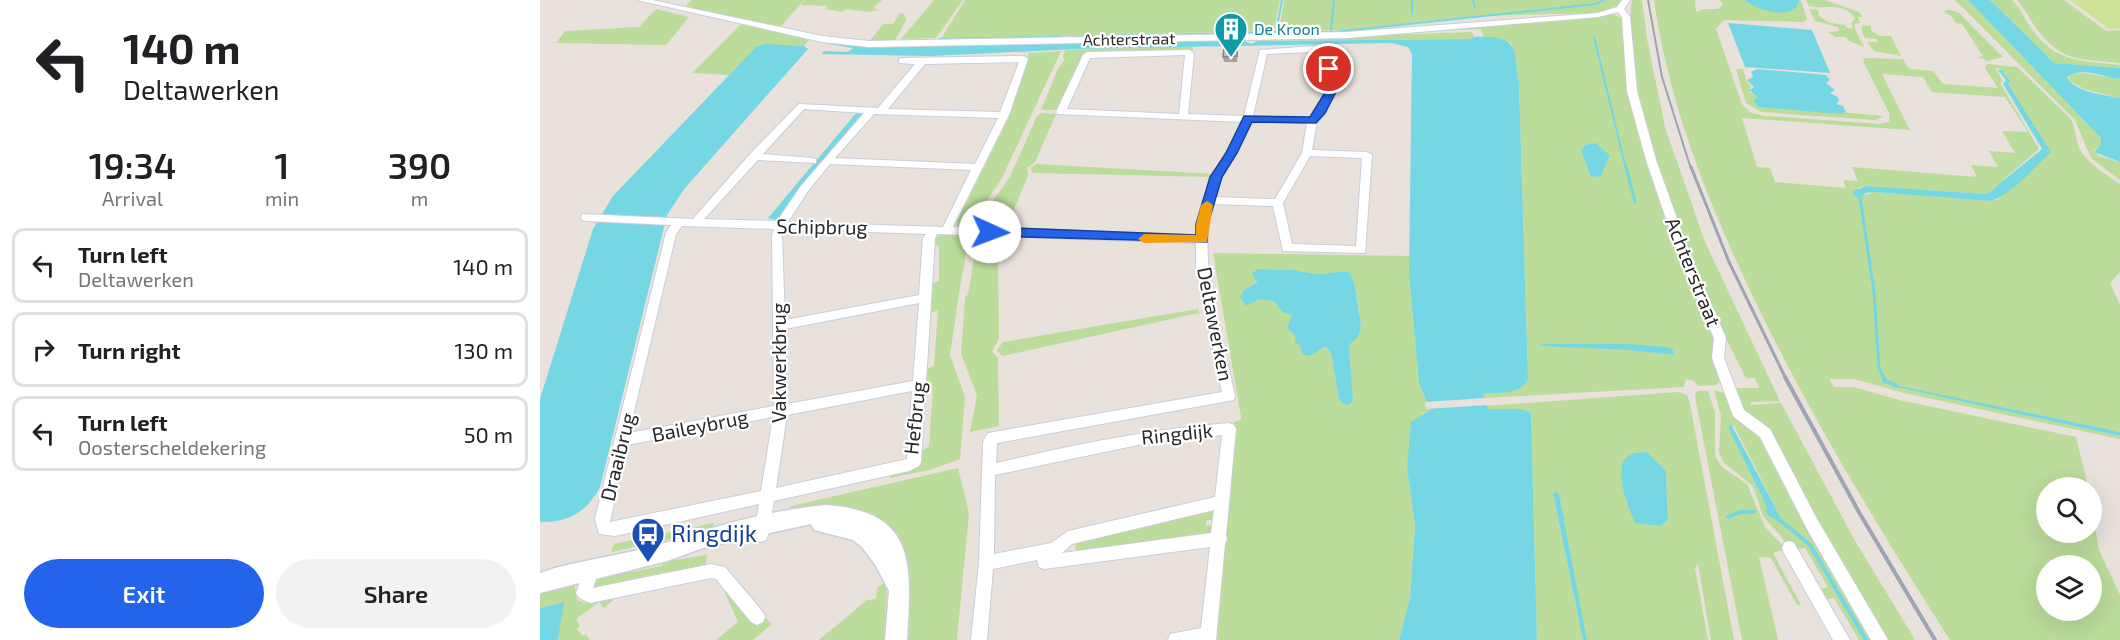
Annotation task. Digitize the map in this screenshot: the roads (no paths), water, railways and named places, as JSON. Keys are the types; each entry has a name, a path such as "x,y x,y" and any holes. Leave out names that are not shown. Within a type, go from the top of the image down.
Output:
{"street":[{"name":"Achterstraat","path":"641,0 822,39 869,44 1347,34 1598,15 1623,5 1632,91 1651,160 1687,263 1720,338 1718,358 1739,413 1765,433 1812,524 1880,640"},
{"name":"Deltawerken","path":"988,471 988,455 993,437 1229,396 1202,270 1202,224 1216,177 1235,147 1248,119 1263,52 1315,49 1323,52 1334,86 1320,113 1312,120"},
{"path":"1183,116 1190,54 1186,52 1087,55 1061,112 1248,119 1312,120 1307,153 1278,203 1287,248 1361,250 1367,156 1307,153"},
{"path":"902,61 1024,59 1004,115 947,230"},
{"path":"780,226 828,161 922,61"},
{"path":"696,223 754,156 802,106 1004,115"},
{"path":"754,156 812,161"},
{"path":"828,161 978,167"},
{"path":"1208,200 1278,203"},
{"name":"Schipbrug","path":"590,217 696,223 1203,239"},
{"name":"Draaibrug","path":"674,222 602,519 604,529 615,529 770,495"},
{"name":"Vakwerkbrug","path":"762,530 770,495 782,411 777,235 780,226"},
{"name":"Hefbrug","path":"770,495 915,462 924,298 929,238 934,229"},
{"path":"780,325 924,298"},
{"name":"Baileybrug","path":"622,441 920,385"},
{"name":"Ringdijk","path":"988,471 1159,435 1229,429 1209,638"},
{"path":"979,640 986,563 988,471"},
{"path":"986,563 1055,549 1068,538 1223,501"},
{"path":"540,583 667,552 686,552 762,530 824,524 858,533 876,546 886,561 898,587 896,640"},
{"path":"1044,551 1044,562 1220,539"},
{"path":"1789,548 1842,640"},
{"path":"591,569 584,593 590,596 711,571 720,572 757,617"},
{"path":"1176,640 1209,638"}],"water":[{"path":"1745,0 1799,0 1799,3 1788,12 1781,13 1765,10"},
{"path":"1968,0 1990,0 2054,63 2120,68 2120,79 2085,72 2072,74 2067,78 2084,90 2120,98 2120,162 2094,152 2101,144 2101,138"},
{"path":"1728,23 1812,30 1830,73 1745,67"},
{"path":"1474,37 1500,38 1512,46 1519,84 1528,378 1521,388 1503,393 1483,394 1488,409 1522,409 1531,413 1537,640 1399,640 1410,598 1415,525 1407,468 1411,422 1430,410 1419,383 1409,275 1412,54 1408,47 1391,43 1077,49 930,56 821,54 824,51 847,52 853,48 824,43 870,47 1242,40 1251,44 1258,41 1469,39"},
{"path":"765,44 804,46 808,49 685,188 667,215 600,487 589,503 576,514 550,522 540,522 540,399 593,229 613,196 757,46"},
{"path":"1757,69 1826,75 1830,80 1826,83 1835,90 1830,93 1838,97 1839,101 1836,104 1843,106 1846,112 1840,114 1759,107 1753,101 1757,97 1750,90 1754,87 1747,80 1753,77 1751,72"},
{"path":"1998,70 2002,70 2010,81 2008,84 2051,152 2021,181 1996,199 1989,201 1874,192 1866,193 1860,199 1853,195 1853,191 1866,186 1987,194 2042,149 2003,84 2006,80"},
{"path":"857,112 864,113 777,220 768,218"},
{"path":"1596,143 1610,156 1600,177 1591,176 1581,151 1585,145"},
{"path":"1258,269 1292,270 1318,274 1345,271 1350,273 1354,282 1361,325 1359,336 1350,344 1349,349 1353,401 1348,405 1343,404 1339,399 1331,353 1327,347 1307,356 1302,353 1300,345 1295,342 1295,335 1287,328 1292,315 1282,312 1274,301 1259,299 1246,306 1240,297 1244,290 1257,282 1252,273"},
{"path":"1540,344 1629,344 1667,347 1672,349 1675,355 1628,350 1542,346"},
{"path":"1892,386 2120,432 2120,436"},
{"path":"1731,424 1782,520 1780,523 1765,513 1767,507 1728,427"},
{"path":"1647,452 1666,471 1668,520 1660,526 1636,523 1626,501 1622,482 1622,465 1625,459 1633,454"},
{"path":"1557,492 1587,640 1583,640 1553,493"},
{"path":"564,602 558,640 540,640 540,608"}],"waterway":[{"path":"1276,32 1282,0"},
{"path":"1331,31 1334,0"},
{"path":"1412,0 1412,14"},
{"path":"1473,0 1475,7"},
{"path":"1276,32 1334,32 1596,4 1604,0"},
{"path":"1270,32 1276,32"},
{"path":"1100,36 1262,33"},
{"path":"1074,37 1093,36"},
{"path":"939,39 1060,37"},
{"path":"1594,37 1626,169"},
{"path":"1626,167 1635,202"},
{"path":"1860,197 1874,292 1879,368 1884,379"},
{"path":"1884,379 1897,386"},
{"path":"1728,517 1740,512 1754,512"},
{"path":"1781,521 1810,545 1866,640"}],"railway":[{"path":"1648,0 1662,77 1691,169"},
{"path":"1691,167 1729,262 1785,377"},
{"path":"1785,377 1860,514 1935,640"}],"place":[{"name":"De Kroon","path":"1231,58"},
{"name":"Ringdijk","path":"648,563"}]}
